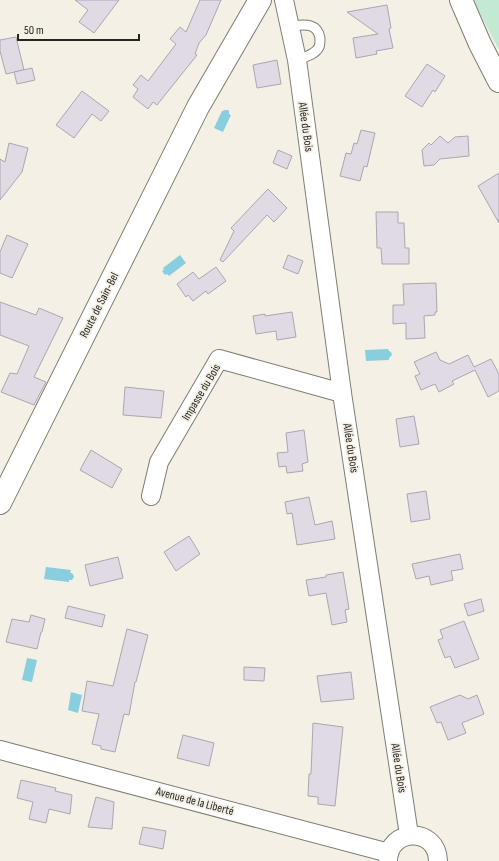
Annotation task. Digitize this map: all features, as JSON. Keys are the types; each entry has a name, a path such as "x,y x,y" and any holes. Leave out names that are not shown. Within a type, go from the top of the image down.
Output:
{"main road":[{"name":"Route de Sain-Bel","path":"0,503 198,107 246,0"},
{"name":"Route de Sain-Bel","path":"198,107 260,0"},
{"path":"451,0 480,44"},
{"path":"461,0 480,44 499,81"}],"street":[{"name":"Allée du Bois","path":"284,0 297,60 342,393 409,835"},
{"name":"Impasse du Bois","path":"151,496 159,462 219,359 342,393"},
{"name":"Avenue de la Liberté","path":"0,750 389,857"},
{"path":"389,857 392,846 397,841 409,835 418,835 426,838 432,844 436,851 438,861"}],"lane":[{"path":"290,26 307,25 314,27 319,31 319,47 312,54 297,60"}],"green space":[{"path":"473,0 499,0 499,50"}],"water":[{"path":"228,110 229,114 231,115 223,132 214,128 222,111"},
{"path":"180,255 186,263 169,276 167,274 165,275 162,271 164,270 163,268"},
{"path":"388,349 392,355 389,360 366,361 365,350"},
{"path":"46,567 71,570 70,572 74,577 72,580 69,580 69,582 44,579"},
{"path":"27,658 37,660 32,682 22,680"},
{"path":"71,692 82,695 78,713 68,710"}],"building":[{"path":"75,0 119,0 94,33 79,22 88,10"},
{"path":"200,0 221,0 206,35 199,43 195,54 197,55 157,105 153,102 148,109 133,97 138,89 133,85 141,75 148,81 176,44 170,39 180,27 186,32"},
{"path":"387,5 391,28 389,29 393,48 376,51 377,54 356,58 353,38 378,34 347,12"},
{"path":"16,37 24,70 6,74 0,51 0,40"},
{"path":"277,60 281,84 257,88 253,65"},
{"path":"427,64 445,76 435,92 433,90 422,107 405,96"},
{"path":"32,68 35,80 17,84 14,72"},
{"path":"82,91 109,111 101,121 92,114 74,138 56,125"},
{"path":"361,130 375,133 367,167 364,166 360,181 340,176 346,153 351,154 354,143 357,144"},
{"path":"440,136 448,143 455,137 468,136 469,156 440,159 434,165 424,166 422,150 429,143 431,145"},
{"path":"9,143 28,148 22,172 0,200 0,159 5,162"},
{"path":"278,150 292,156 287,169 273,163"},
{"path":"499,173 499,223 478,186"},
{"path":"268,189 287,208 274,222 267,215 223,262 220,260 234,231 231,228"},
{"path":"376,212 398,212 398,223 404,223 405,248 409,248 409,264 382,264 381,248 377,248"},
{"path":"7,235 28,244 12,278 0,273 0,252"},
{"path":"288,255 303,261 298,274 283,268"},
{"path":"216,267 226,281 208,294 206,291 193,301 188,295 186,297 177,284 193,272 199,279"},
{"path":"436,283 437,312 435,312 435,315 424,316 425,338 406,339 406,323 393,324 393,305 404,305 403,284"},
{"path":"0,302 36,315 39,308 63,318 34,377 46,382 34,405 1,392 10,373 17,374 29,346 0,335"},
{"path":"292,312 296,337 277,340 276,331 256,334 253,316 265,314 265,316"},
{"path":"436,352 440,360 449,364 468,355 474,367 491,359 499,374 499,391 488,397 475,370 452,381 454,384 439,392 435,384 421,390 415,376 420,374 414,362"},
{"path":"125,387 164,391 161,418 123,415"},
{"path":"414,416 419,444 400,447 396,419"},
{"path":"304,430 308,462 302,464 303,471 287,473 286,466 279,467 277,453 288,452 286,433"},
{"path":"91,450 122,469 112,488 80,470"},
{"path":"426,491 430,519 411,522 407,494"},
{"path":"309,497 315,525 332,521 335,539 297,545 292,513 287,514 285,502"},
{"path":"189,536 200,554 176,571 164,552"},
{"path":"460,554 463,569 451,571 453,580 431,585 429,576 416,579 412,564"},
{"path":"118,557 123,578 90,586 85,565"},
{"path":"343,572 349,609 345,610 347,622 332,625 326,593 309,596 306,580 326,577 326,575"},
{"path":"481,599 484,611 468,616 464,604"},
{"path":"68,606 105,615 102,627 65,618"},
{"path":"31,615 45,619 37,649 6,642 12,619 29,622"},
{"path":"464,621 479,659 455,668 450,656 445,658 438,640 443,638 440,630"},
{"path":"127,629 148,635 135,682 129,715 124,714 115,752 101,749 101,746 92,744 99,714 82,711 87,681 113,686"},
{"path":"244,667 265,668 264,681 244,680"},
{"path":"351,672 354,699 321,702 317,676"},
{"path":"460,695 468,699 477,695 484,714 462,723 466,733 448,740 441,722 437,723 430,707"},
{"path":"313,723 343,727 335,806 318,804 318,797 308,796 309,774 311,774"},
{"path":"183,735 214,743 209,766 177,758"},
{"path":"21,780 56,788 55,791 72,795 70,814 49,809 46,823 29,819 33,802 17,798"},
{"path":"96,797 114,802 112,829 88,827"},
{"path":"143,827 166,831 163,849 139,844"}]}
